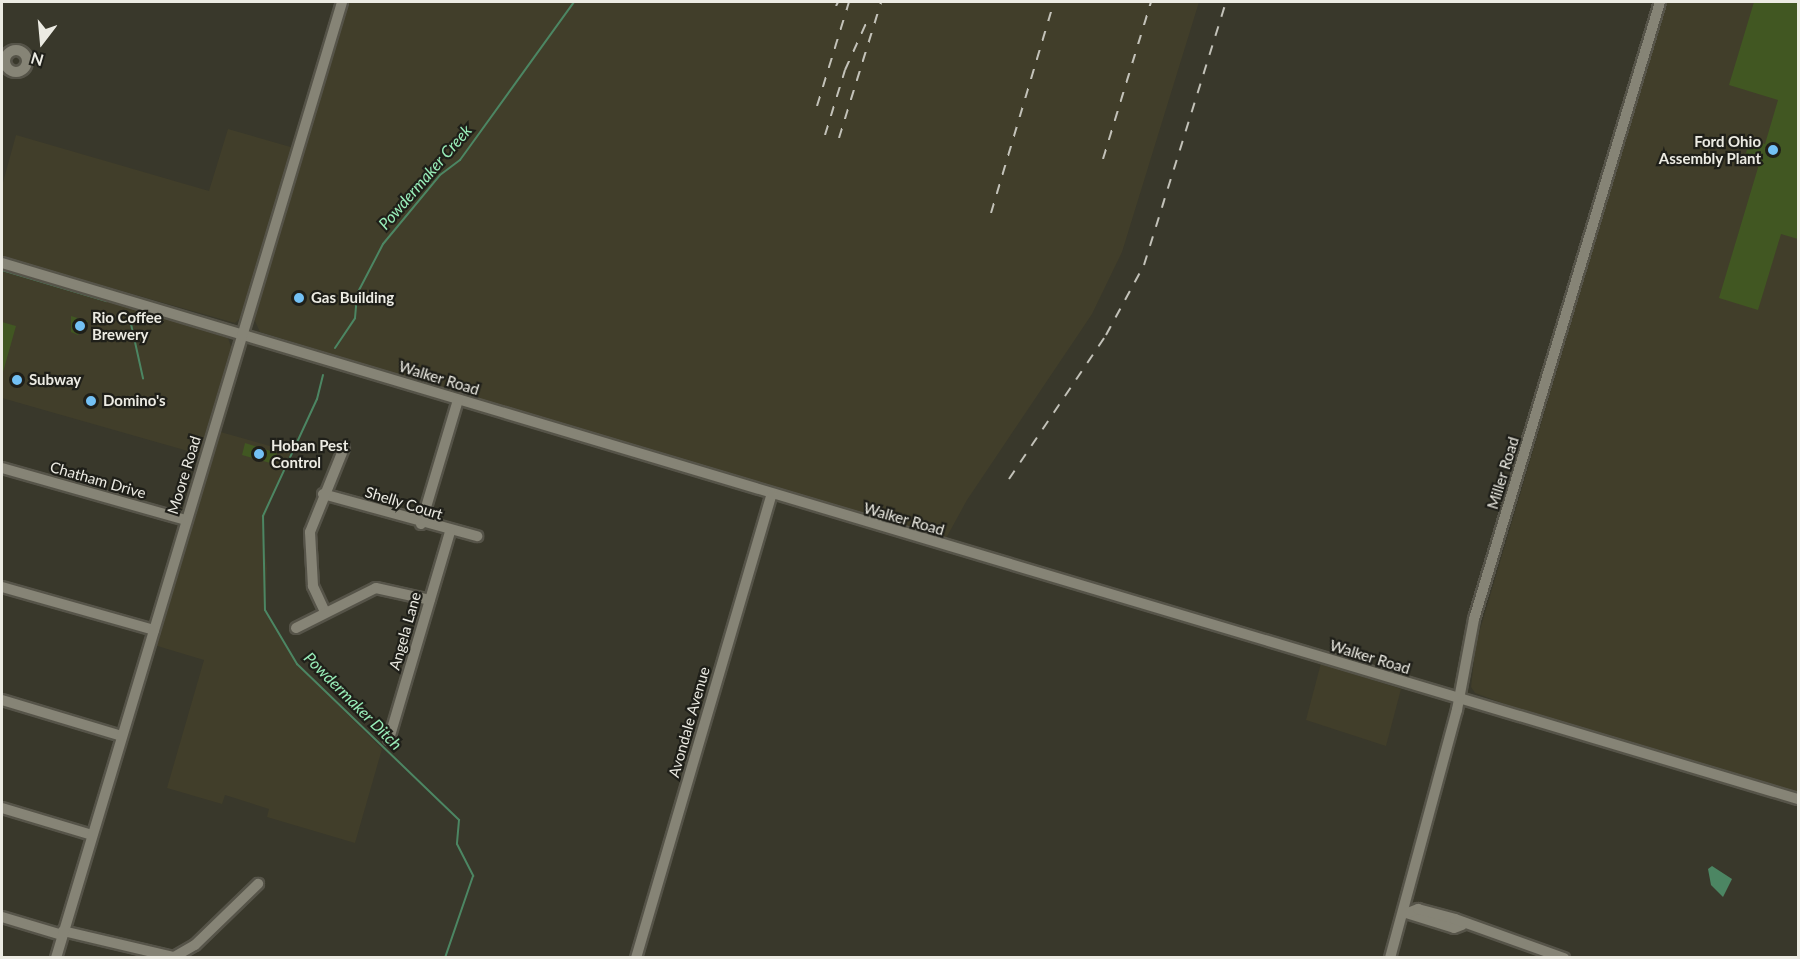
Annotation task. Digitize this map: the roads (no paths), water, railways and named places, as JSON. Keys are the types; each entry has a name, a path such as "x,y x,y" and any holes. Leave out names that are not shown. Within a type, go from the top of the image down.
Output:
{"street":[{"name":"Moore Road","path":"56,957 342,2"},
{"name":"Miller Road","path":"1390,957 1406,912 1459,698 1478,608 1660,2"},
{"name":"Walker Road","path":"2,262 771,495 1798,799"},
{"path":"421,524 458,400"},
{"path":"325,612 313,586 309,544 323,494 344,448"},
{"name":"Chatham Drive","path":"2,468 186,520"},
{"name":"Shelly Court","path":"323,494 450,532 477,536"},
{"name":"Avondale Avenue","path":"636,957 771,495"},
{"name":"Angela Lane","path":"389,739 450,532"},
{"path":"2,587 154,630"},
{"path":"296,628 376,588 430,600"},
{"path":"2,700 122,736"},
{"path":"2,808 92,835"},
{"path":"2,917 174,957 195,945 258,884"},
{"path":"1406,912 1454,928 1462,925 1564,957"}],"waterway":[{"name":"Powdermaker Creek","path":"335,348 355,318 357,294 383,244 440,175 460,160 574,2"},
{"path":"2,270 106,301"},
{"path":"129,315 143,378"},
{"name":"Powdermaker Ditch","path":"323,375 317,399 263,516 265,610 297,664 459,820 457,844 473,876 445,958"}],"railway":[{"path":"836,6 838,2"},
{"path":"817,106 849,2"},
{"path":"839,138 881,2"},
{"path":"991,213 1054,2"},
{"path":"1103,159 1151,2"},
{"path":"1009,479 1106,335 1144,265 1226,2"},
{"path":"825,135 845,70 868,19"}],"place":[{"name":"Ford Ohio Assembly Plant","path":"1773,150"},
{"name":"Gas Building","path":"299,298"},
{"name":"Rio Coffee Brewery","path":"80,326"},
{"name":"Subway","path":"17,380"},
{"name":"Domino's","path":"91,401"},
{"name":"Hoban Pest Control","path":"259,454"}]}
